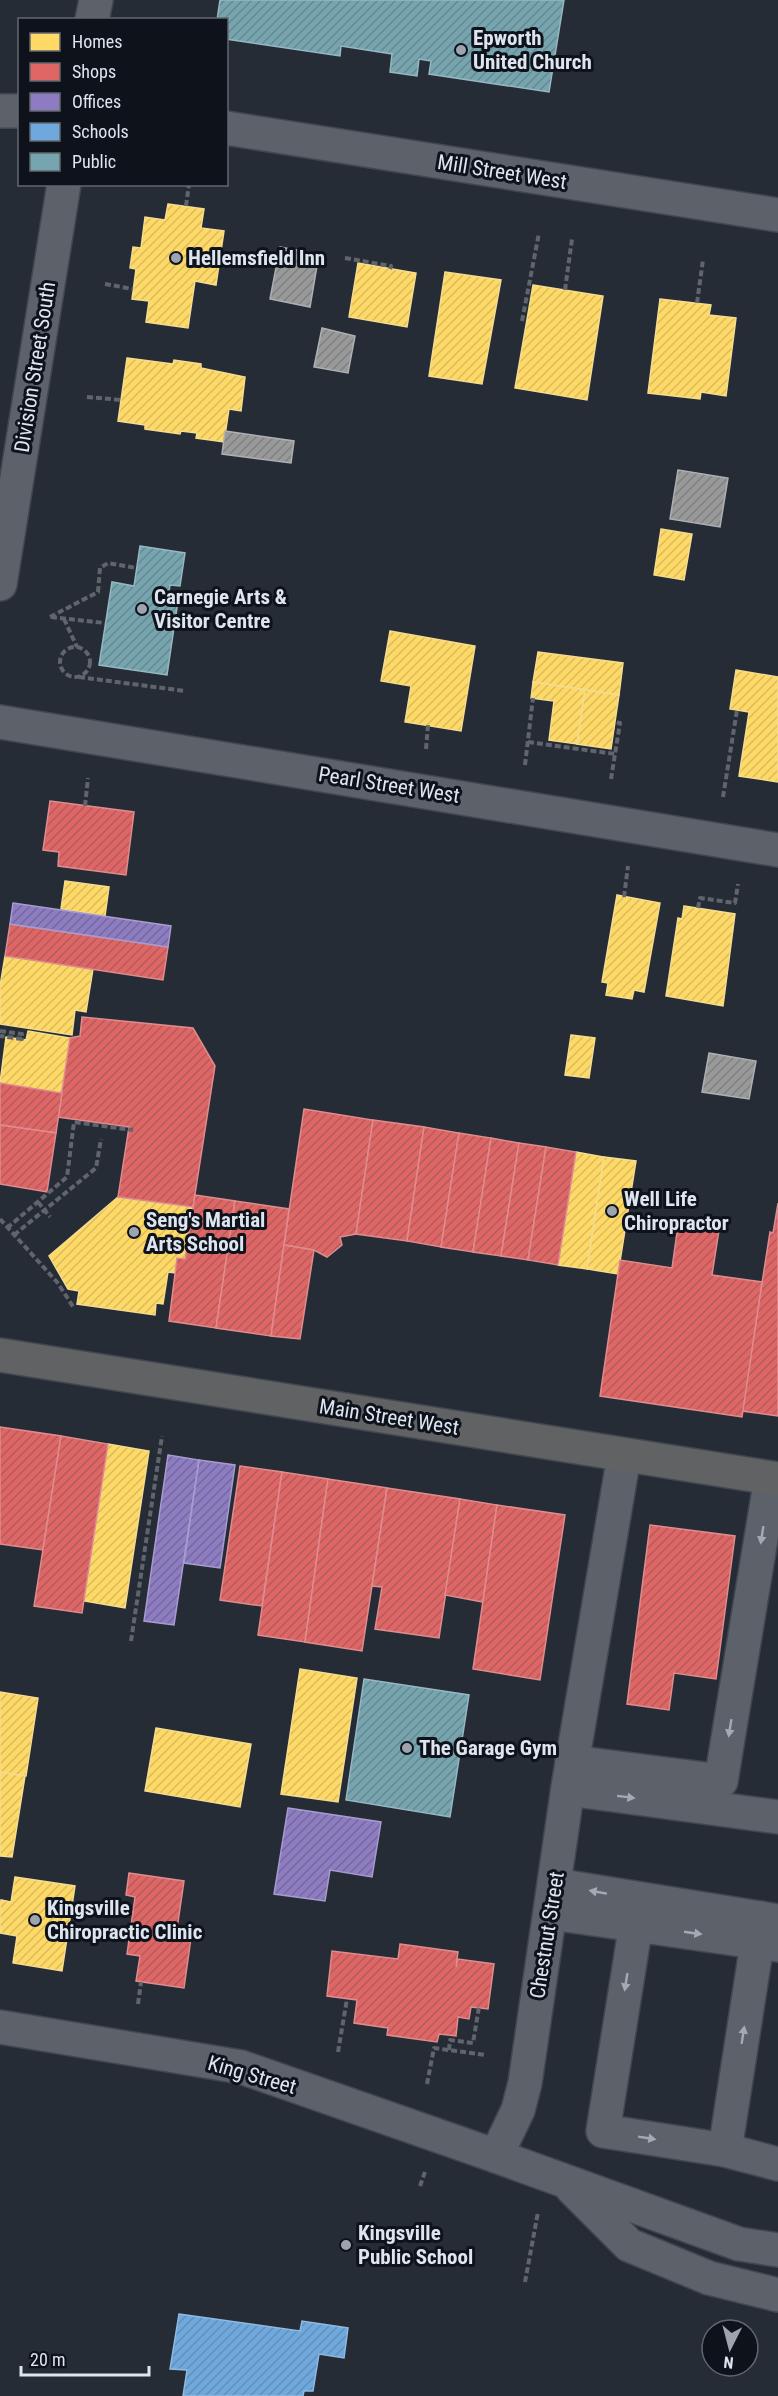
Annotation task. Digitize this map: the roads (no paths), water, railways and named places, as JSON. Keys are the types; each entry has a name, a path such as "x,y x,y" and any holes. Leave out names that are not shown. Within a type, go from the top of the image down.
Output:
{"main road":[{"name":"Main Street West","path":"0,1355 624,1456 774,1478"}],"street":[{"path":"92,18 96,0"},
{"path":"0,111 18,111"},
{"name":"Mill Street West","path":"228,128 778,215"},
{"name":"Division Street South","path":"0,585 64,186"},
{"name":"Pearl Street West","path":"0,722 778,850"},
{"name":"Chestnut Street","path":"496,2156 519,2110 570,1776 624,1456"},
{"path":"570,1776 721,1781 774,1478"},
{"path":"570,1776 778,1817"},
{"path":"553,1899 769,1932 725,2150"},
{"path":"638,1912 603,2131 725,2150 778,2164"},
{"name":"King Street","path":"0,2027 241,2067 496,2156"},
{"path":"496,2156 739,2244 778,2250"},
{"path":"568,2183 629,2245 709,2277 778,2295"}],"place":[{"name":"Epworth United Church","path":"461,50"},
{"name":"Hellemsfield Inn","path":"176,258"},
{"name":"Carnegie Arts & Visitor Centre","path":"142,609"},
{"name":"Well Life Chiropractor","path":"612,1211"},
{"name":"Seng's Martial Arts School","path":"134,1232"},
{"name":"The Garage Gym","path":"407,1748"},
{"name":"Kingsville Chiropractic Clinic","path":"35,1920"},
{"name":"Kingsville Public School","path":"346,2245"}]}
